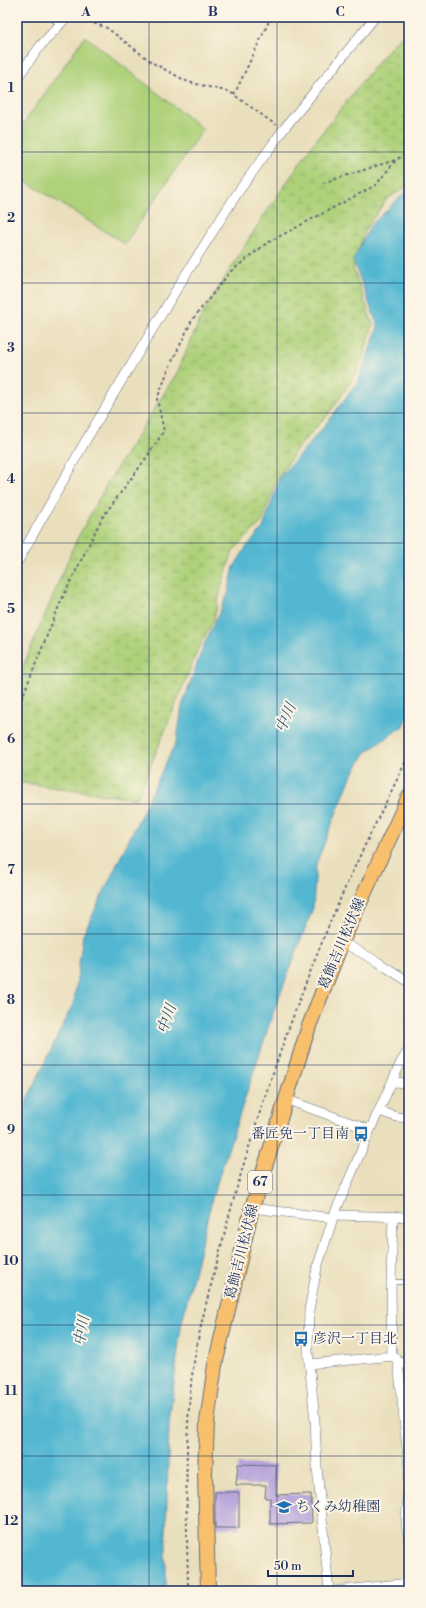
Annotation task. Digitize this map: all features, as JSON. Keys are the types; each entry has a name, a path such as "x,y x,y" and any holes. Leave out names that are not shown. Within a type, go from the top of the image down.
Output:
{"main road":[{"name":"葛飾吉川松伏線","path":"208,1591 205,1473 207,1422 215,1365 252,1208 309,1026 342,942 409,796"}],"street":[{"path":"18,561 86,440 181,282 236,195 283,130 375,17"},
{"path":"18,75 41,45 64,20"},
{"path":"342,942 378,962 409,982"},
{"path":"328,1591 317,1467 315,1421 309,1364 308,1331 312,1292 334,1217 400,1062 409,1049"},
{"path":"392,1082 409,1083"},
{"path":"286,1099 370,1130"},
{"path":"379,1112 397,1117 409,1118"},
{"path":"252,1208 334,1217 409,1217"},
{"path":"393,1216 391,1282 395,1358 409,1468 406,1524 409,1542"},
{"path":"309,1364 395,1358 409,1366"},
{"path":"334,1591 409,1583"}],"lane":[{"path":"49,17 64,20"},
{"path":"391,1282 409,1282"}],"path":[{"path":"76,17 107,28 153,63 188,82 230,92 283,130"},
{"path":"234,95 271,17"},
{"path":"17,710 61,601 102,518 164,431 157,399 169,368 192,320 230,272 274,239 376,185 396,160 409,151"},
{"path":"323,183 396,160"}],"green space":[{"path":"409,27 409,185 387,199 365,230 353,268 373,325 358,371 330,412 296,450 276,482 262,522 233,551 221,587 214,620 199,647 137,799 17,782 17,681 76,541 108,482 177,373 203,313 257,226 313,144 376,64"},
{"path":"85,36 203,129 125,244 17,176 17,133"}],"water":[{"name":"中川","path":"409,189 409,713 402,727 365,753 350,779 316,864 313,908 273,1013 213,1195 181,1326 169,1424 166,1591 17,1591 17,1180 27,1100 74,1002 83,935 177,740 182,706 203,647 228,594 234,567 245,549 263,528 280,477 322,429 358,382 378,327 353,260 371,225"}],"building":[{"path":"238,1464 276,1465 276,1495 311,1494 312,1523 270,1524 270,1498 265,1498 266,1485 236,1485"},
{"path":"215,1492 239,1492 239,1528 215,1528"}],"place":[{"name":"番匠免一丁目南","path":"361,1134"},
{"name":"彦沢一丁目北","path":"301,1339"},
{"name":"ちくみ幼稚園","path":"284,1507"}]}
